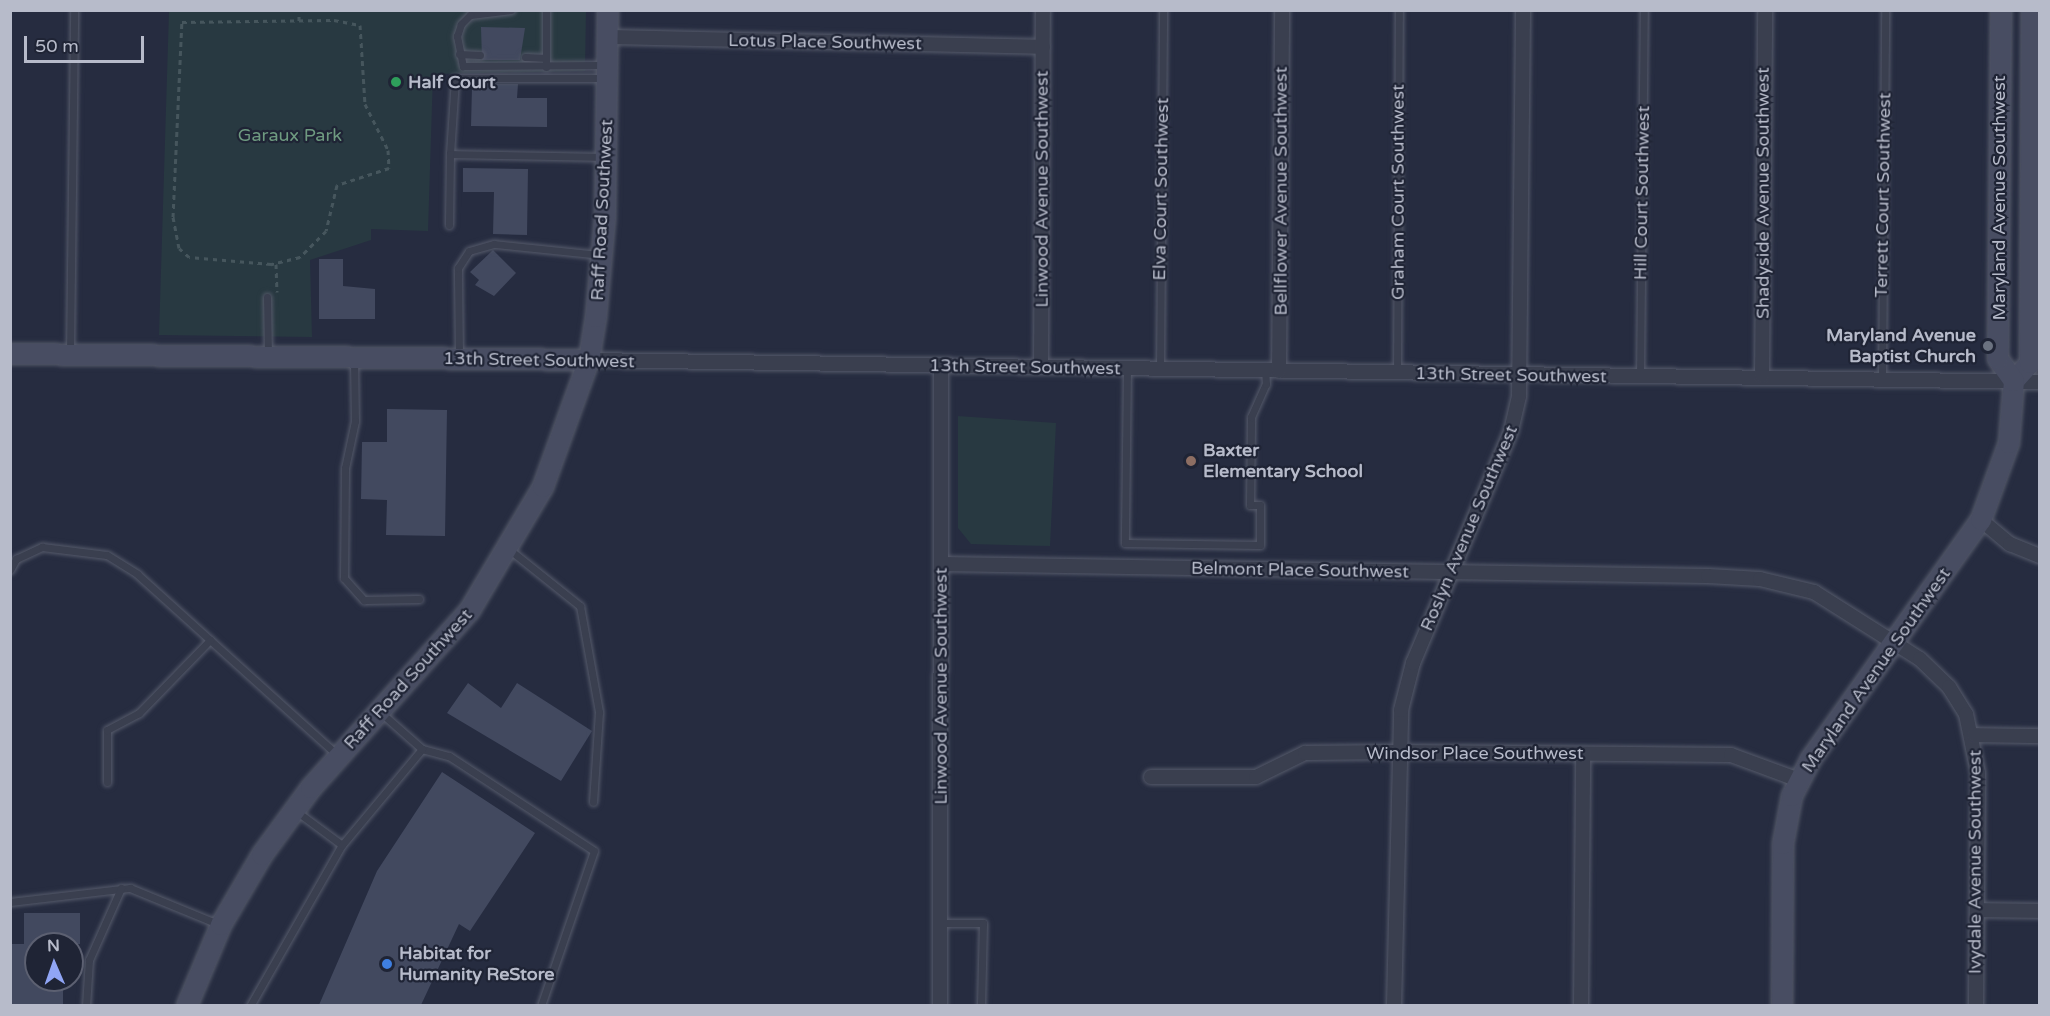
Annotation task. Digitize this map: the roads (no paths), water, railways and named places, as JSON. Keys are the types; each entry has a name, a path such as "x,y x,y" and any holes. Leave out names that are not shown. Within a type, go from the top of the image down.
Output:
{"street":[{"name":"Raff Road Southwest","path":"187,1005 221,925 294,809 338,756 448,639 510,550 557,453 589,360 603,255 608,10"},
{"name":"Linwood Avenue Southwest","path":"1041,367 1043,10"},
{"name":"Bellflower Avenue Southwest","path":"1272,370 1282,10"},
{"name":"Roslyn Avenue Southwest","path":"1394,1005 1396,752 1413,663 1511,431 1520,375 1523,10"},
{"name":"Shadyside Avenue Southwest","path":"1762,376 1765,10"},
{"name":"Maryland Avenue Southwest","path":"2001,10 1998,359 2014,381"},
{"name":"Maryland Avenue Southwest","path":"1782,1005 1783,844 1799,780 1981,520 2003,467 2014,381 2030,363 2032,10"},
{"name":"Lotus Place Southwest","path":"608,37 1043,46"},
{"name":"13th Street Southwest","path":"10,354 459,358 2040,382"},
{"name":"Linwood Avenue Southwest","path":"940,1005 942,366"},
{"path":"1981,520 2010,544 2040,556"},
{"name":"Belmont Place Southwest","path":"941,564 1760,579 1822,596 1895,641"},
{"name":"Ivydale Avenue Southwest","path":"1895,641 1949,687 1974,735 1976,1005"},
{"path":"1974,735 2040,736"},
{"name":"Windsor Place Southwest","path":"1151,777 1256,777 1305,753 1396,752 1731,755 1799,780"},
{"path":"1581,1005 1583,754"},
{"path":"1977,910 2040,911"}],"lane":[{"path":"70,354 74,10"},
{"path":"511,10 470,15 461,24 459,54 470,67 546,67 607,71"},
{"path":"546,10 546,67"},
{"name":"Elva Court Southwest","path":"1160,368 1163,10"},
{"name":"Graham Court Southwest","path":"1397,373 1399,10"},
{"name":"Hill Court Southwest","path":"1640,376 1644,10"},
{"name":"Terrett Court Southwest","path":"1882,379 1885,10"},
{"path":"459,54 480,55"},
{"path":"525,57 546,57"},
{"path":"449,225 450,154 455,78 607,71"},
{"path":"450,154 606,157"},
{"path":"459,358 458,268 469,251 494,244 603,255"},
{"path":"267,297 268,356"},
{"path":"354,357 355,421 345,468 344,578 364,600 419,599"},
{"path":"1127,368 1125,543 1260,545 1260,505 1250,505 1251,417 1272,370"},
{"path":"10,570 16,560 42,547 108,555 137,574 338,756"},
{"path":"510,550 580,606 599,711 593,802"},
{"path":"107,782 107,730 139,713 210,640"},
{"path":"380,712 422,749 449,756 594,851 541,1005"},
{"path":"250,1005 342,845 422,749"},
{"path":"294,809 342,845"},
{"path":"86,1005 89,960 120,888"},
{"path":"10,902 120,888 148,892 221,925"},
{"path":"940,923 983,923 981,1005"}],"place":[{"name":"Half Court","path":"396,82"},
{"name":"Maryland Avenue Baptist Church","path":"1988,346"},
{"name":"Baxter Elementary School","path":"1191,461"},
{"name":"Habitat for Humanity ReStore","path":"387,964"}],"park label":[{"name":"Garaux Park","path":"290,135"}]}
